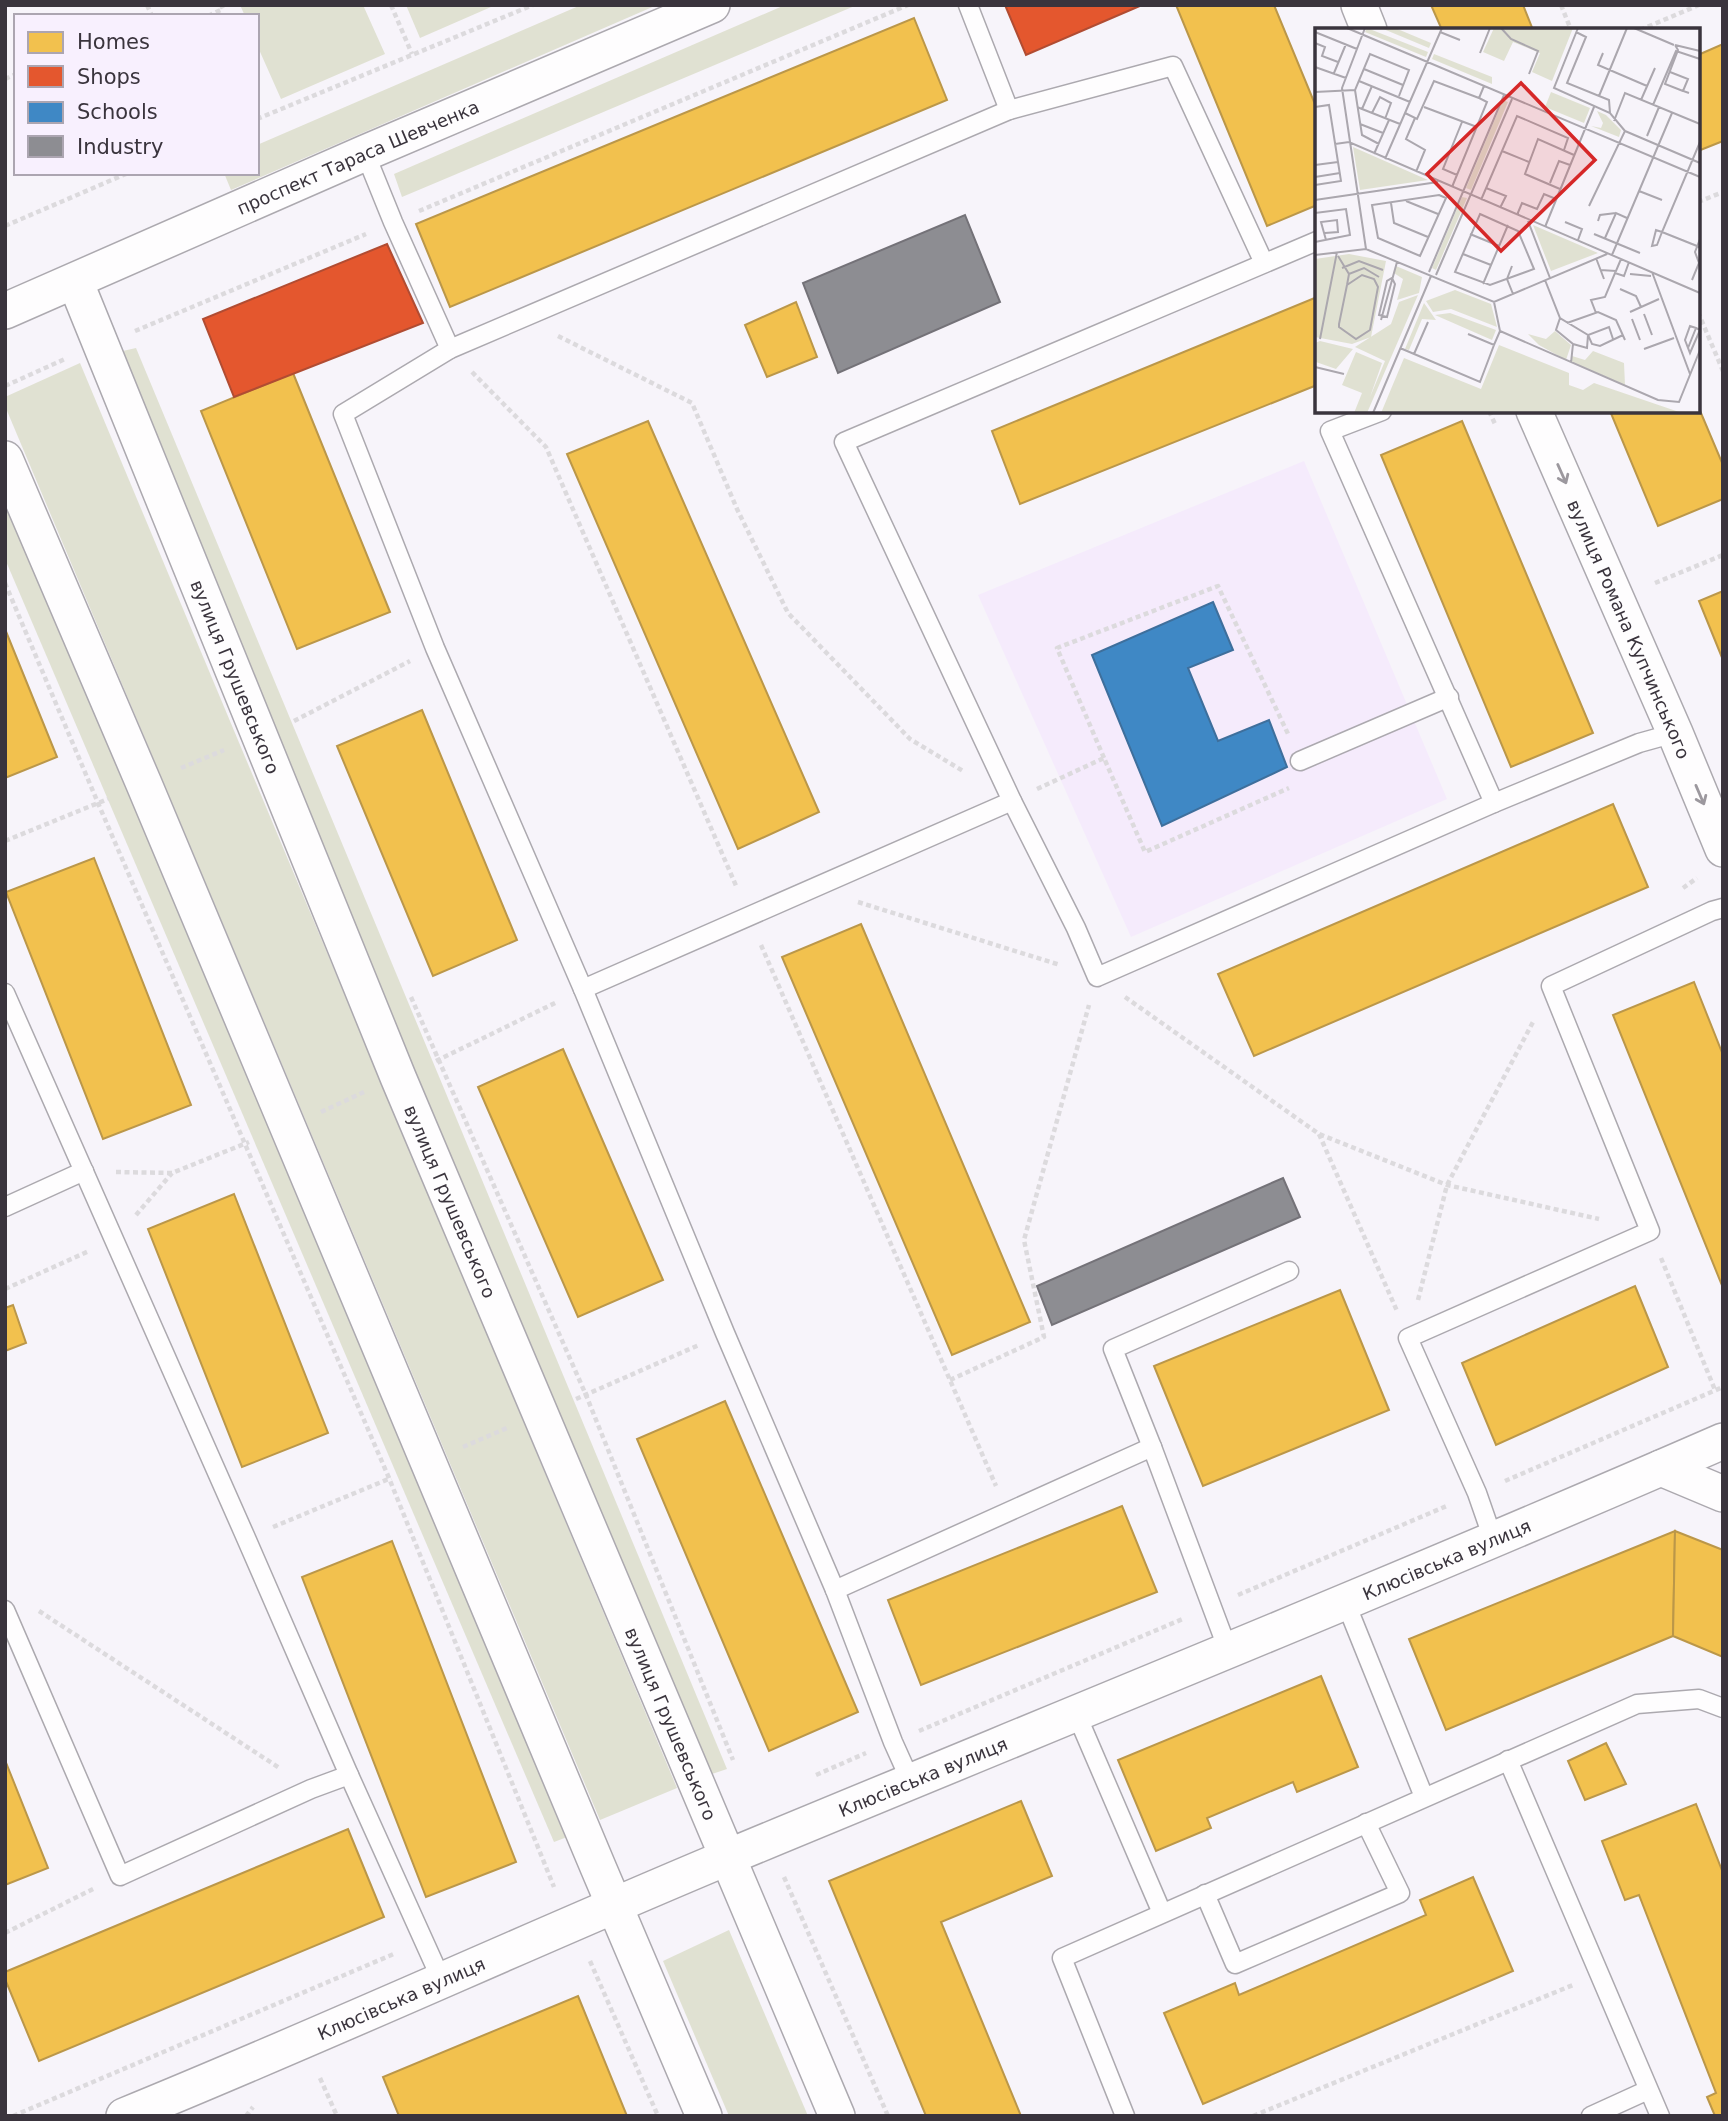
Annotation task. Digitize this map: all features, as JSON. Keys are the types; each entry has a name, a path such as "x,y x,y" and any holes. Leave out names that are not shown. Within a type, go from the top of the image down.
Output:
{"street":[{"name":"проспект Тараса Шевченка","path":"5,311 712,5"},
{"path":"1359,5 1368,28"},
{"name":"вулиця Грушевського","path":"75,281 398,1077 837,2116"},
{"name":"вулиця Романа Купчинського","path":"1535,413 1723,849"},
{"path":"5,459 289,1126 704,2116"},
{"name":"Клюсівська вулиця","path":"124,2116 215,2079 441,1979 1723,1441"},
{"path":"1661,1468 1723,1494"},
{"path":"188,2116 215,2079"}],"lane":[{"path":"968,5 1009,110"},
{"path":"911,1782 835,1590 583,989 435,648 343,414 450,349 1009,110 1173,66 1264,263"},
{"path":"365,153 450,349"},
{"path":"1315,242 844,442 1097,977 1494,803 1639,743 1675,733"},
{"path":"1377,413 1331,432 1494,803"},
{"path":"1300,761 1449,697"},
{"path":"583,989 1012,801"},
{"path":"1493,1539 1477,1493 1408,1338 1650,1231 1551,986 1723,908"},
{"path":"5,993 10,1018 84,1171 441,1979"},
{"path":"5,1207 84,1171"},
{"path":"1228,1650 1113,1349 1289,1271"},
{"path":"835,1590 1152,1447"},
{"path":"1345,1601 1424,1797"},
{"path":"5,1610 120,1876 311,1789 349,1775"},
{"path":"1125,2116 1062,1958 1637,1704 1699,1699 1723,1709"},
{"path":"1076,1713 1162,1913"},
{"path":"1508,1760 1660,2116"},
{"path":"1205,1894 1235,1964 1400,1893 1366,1823"},
{"path":"1591,2116 1648,2090"}],"path":[{"path":"391,5 412,54"},
{"path":"259,118 533,5"},
{"path":"5,386 908,5"},
{"path":"1561,5 1570,28"},
{"path":"1645,28 1699,5"},
{"path":"5,226 123,175"},
{"path":"1700,201 1723,192"},
{"path":"1700,317 1723,371"},
{"path":"522,318 692,403 737,509 788,613 910,739 1012,801 1104,758"},
{"path":"1655,583 1723,555"},
{"path":"5,583 97,803 389,1478 554,1887"},
{"path":"1218,586 1300,761 1304,781 1145,852 1104,758 1057,648 1218,586"},
{"path":"295,720 301,733"},
{"path":"1675,894 1697,878"},
{"path":"857,901 1097,977 1320,1134 1447,1185 1650,1231 1715,1390"},
{"path":"950,1380 1044,1337 1024,1240 1097,977"},
{"path":"406,984 586,1395 734,1765"},
{"path":"1408,1338 1447,1185 1551,986"},
{"path":"84,1171 172,1173 289,1126 438,1060 583,989"},
{"path":"1320,1134 1408,1338"},
{"path":"5,1289 114,1240 172,1173"},
{"path":"246,1538 586,1395 725,1333"},
{"path":"28,1604 311,1789"},
{"path":"5,1933 120,1876"},
{"path":"784,1877 888,2116"},
{"path":"590,1961 658,2116"},
{"path":"1253,2116 1599,1973"},
{"path":"320,2078 337,2116"}],"shaded area":[{"path":"240,5 363,5 385,54 281,99 259,50 259,14 244,14"},
{"path":"406,5 490,5 491,7 420,38"},
{"path":"581,5 657,5 231,190 225,175 259,175 259,144"},
{"path":"785,5 857,5 402,197 394,174"},
{"path":"136,348 727,1769 703,1777 114,353"},
{"path":"80,363 677,1788 600,1820 5,406 5,397"},
{"path":"1304,461 1447,799 1131,937 978,595"},
{"path":"5,485 575,1834 554,1842 5,559"},
{"path":"729,1930 808,2116 729,2116 663,1961"}],"building: Homes":[{"path":"1176,5 1274,5 1315,104 1315,206 1267,226"},
{"path":"1431,5 1523,5 1532,28 1441,28"},
{"path":"914,18 947,100 450,307 416,224"},
{"path":"1723,44 1723,141 1700,150 1700,54"},
{"path":"1315,298 1315,386 1020,504 992,431"},
{"path":"796,302 817,357 767,377 745,325"},
{"path":"293,373 390,612 297,649 201,411"},
{"path":"1700,411 1723,465 1723,499 1658,526 1611,413 1700,413"},
{"path":"648,421 819,812 738,849 567,454"},
{"path":"1462,421 1593,733 1511,767 1381,455"},
{"path":"1723,591 1723,660 1699,601"},
{"path":"5,629 57,757 5,778"},
{"path":"422,710 517,940 433,976 337,746"},
{"path":"1613,804 1648,887 1254,1056 1218,974"},
{"path":"94,858 191,1105 103,1139 6,892"},
{"path":"861,924 1030,1322 952,1355 782,957"},
{"path":"1694,982 1723,1055 1723,1288 1613,1015"},
{"path":"563,1049 663,1280 578,1317 478,1087"},
{"path":"234,1194 328,1433 242,1467 148,1229"},
{"path":"1635,1286 1668,1367 1496,1445 1462,1363"},
{"path":"1340,1290 1389,1410 1203,1486 1154,1366"},
{"path":"13,1305 26,1343 5,1351 5,1308"},
{"path":"725,1401 858,1712 769,1751 637,1439"},
{"path":"1122,1506 1157,1592 921,1685 888,1600"},
{"path":"1675,1531 1673,1636 1446,1730 1409,1639"},
{"path":"1675,1531 1723,1550 1723,1657 1673,1636"},
{"path":"392,1541 516,1862 426,1897 302,1577"},
{"path":"1321,1676 1358,1767 1297,1792 1293,1782 1207,1818 1211,1828 1156,1851 1118,1760"},
{"path":"1606,1743 1626,1784 1585,1800 1568,1761"},
{"path":"5,1760 48,1868 5,1885"},
{"path":"1021,1801 1052,1876 941,1922 1021,2116 926,2116 829,1881"},
{"path":"1696,1804 1723,1873 1723,2116 1715,2116 1707,2097 1716,2093 1639,1895 1625,1900 1602,1841"},
{"path":"348,1829 384,1917 39,2061 5,1979 5,1972"},
{"path":"1473,1877 1513,1971 1203,2104 1164,2013 1235,1983 1239,1995 1426,1915 1420,1900"},
{"path":"578,1996 627,2116 399,2116 383,2077"}],"building: Shops":[{"path":"1005,5 1142,5 1026,55"},
{"path":"387,244 423,323 234,397 203,319"}],"building: Schools":[{"path":"1213,602 1233,650 1188,668 1218,741 1269,720 1287,767 1162,826 1092,655"}],"building: Industry":[{"path":"965,215 1000,302 838,373 803,283"},
{"path":"1283,1178 1300,1217 1052,1325 1037,1286"}]}
